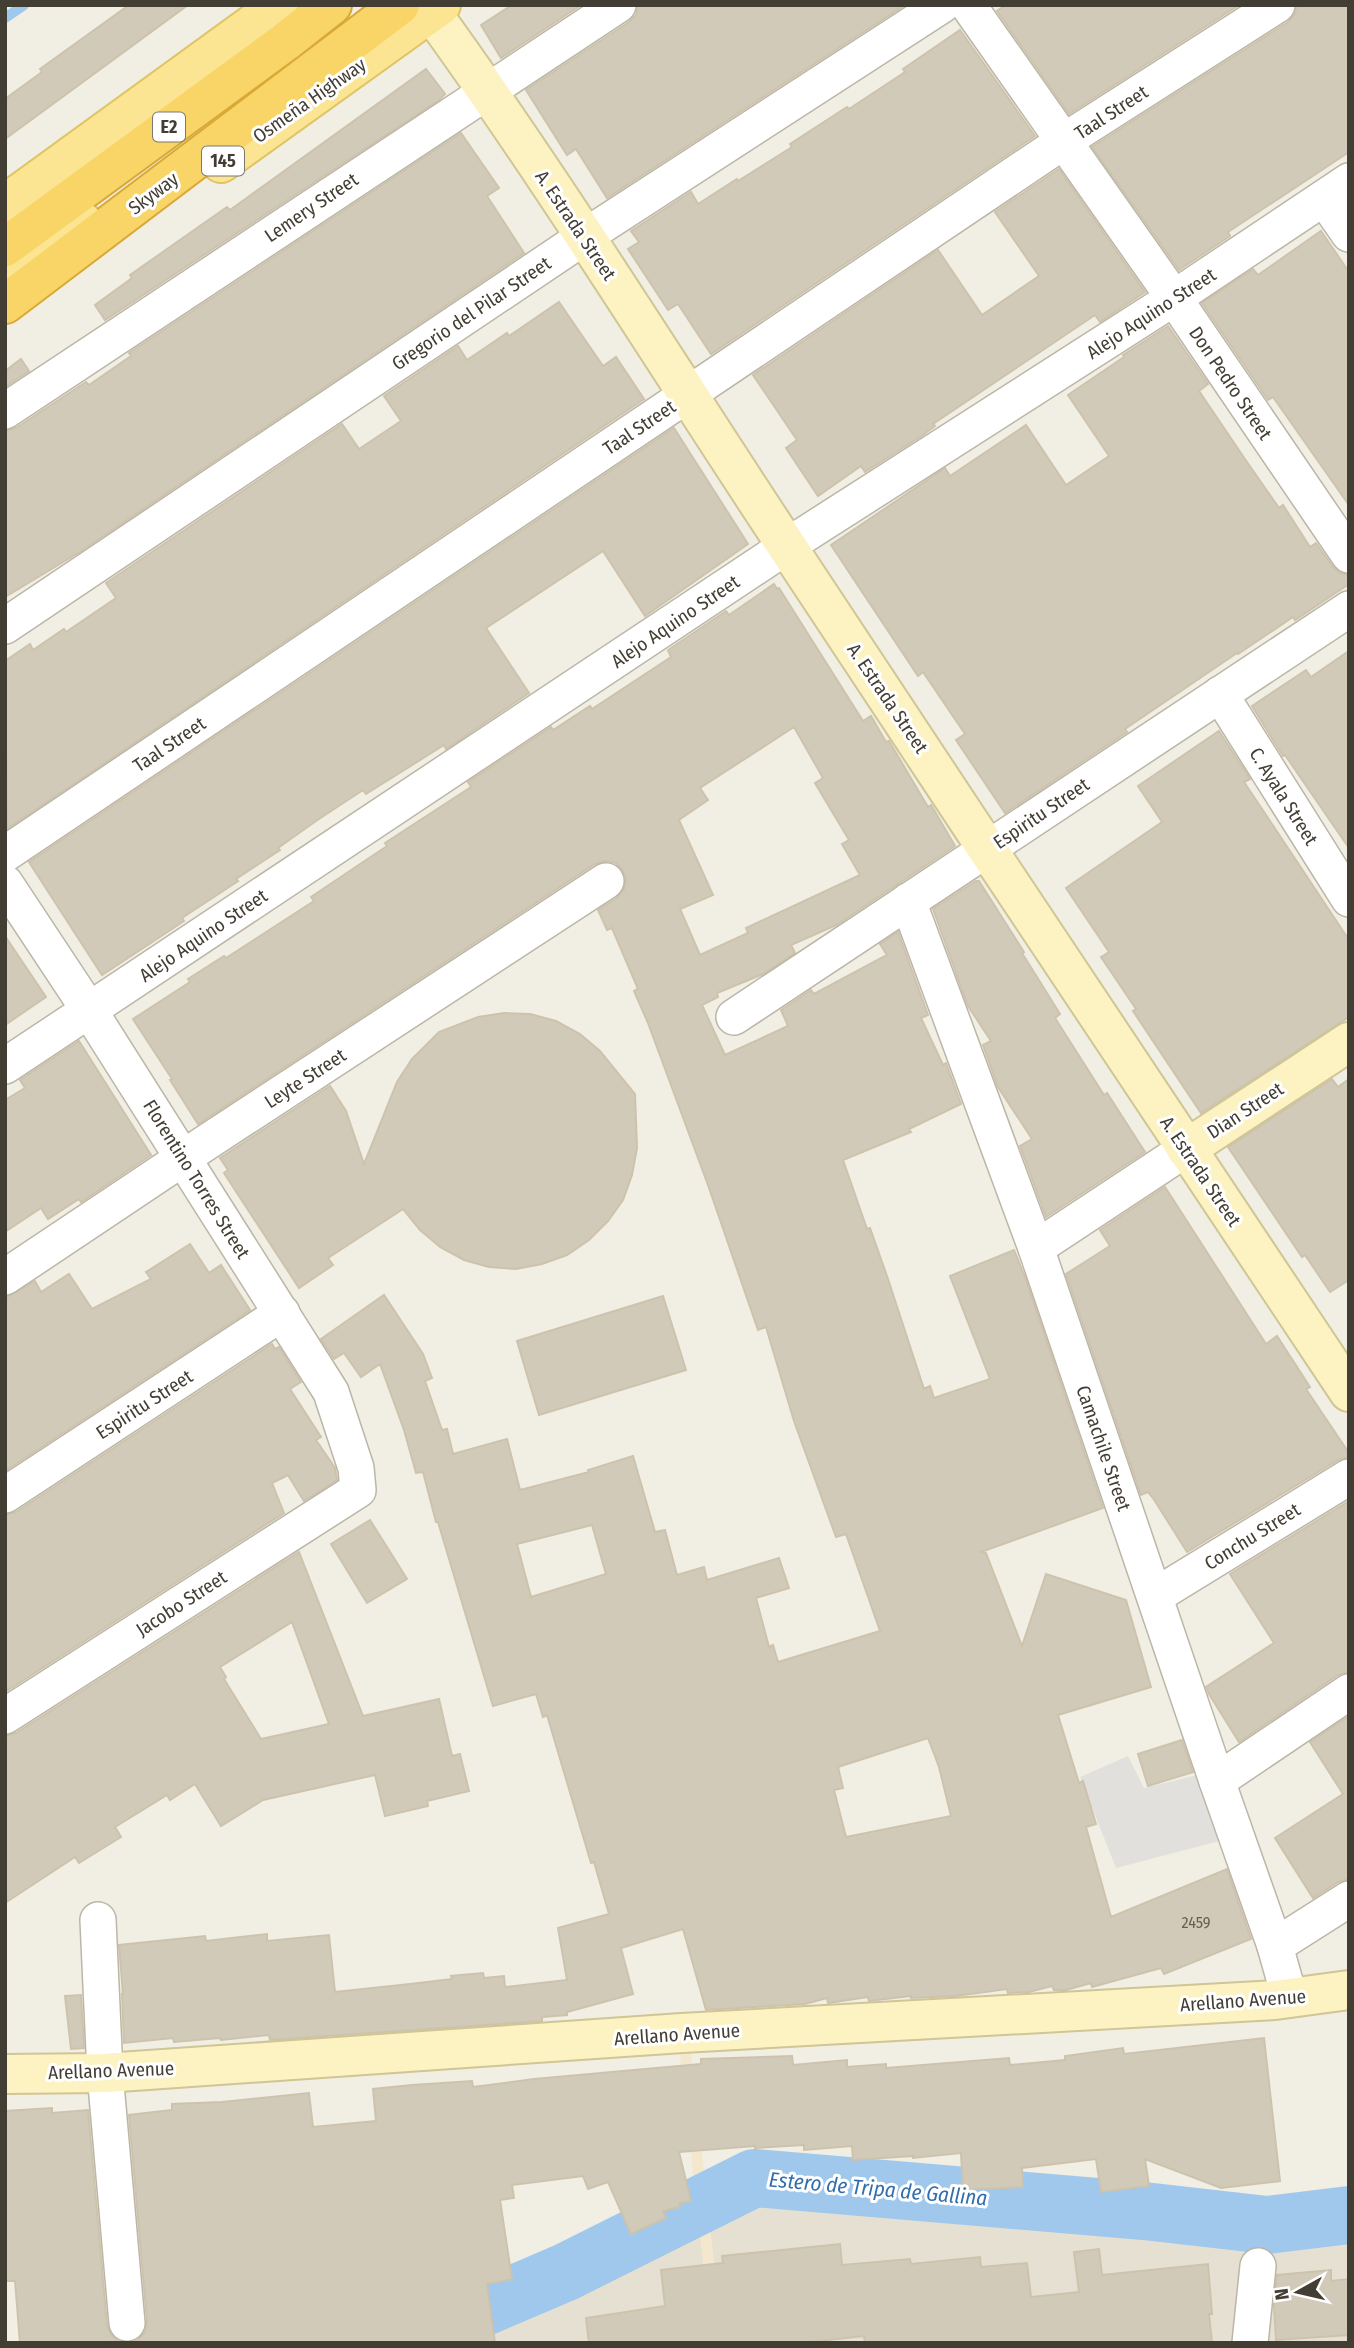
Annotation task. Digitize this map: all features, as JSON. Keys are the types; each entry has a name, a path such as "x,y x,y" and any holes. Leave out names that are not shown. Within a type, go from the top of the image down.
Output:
{"highway":[{"path":"285,42 317,5"},
{"name":"E2","path":"5,247 332,5"},
{"name":"Skyway","path":"5,304 425,7"}],"main road":[{"path":"5,204 279,5"},
{"name":"Osmeña Highway","path":"5,278 387,5"},
{"name":"Osmeña Highway","path":"5,316 425,7"}],"street":[{"name":"Lemery Street","path":"5,411 618,5"},
{"name":"Gregorio del Pilar Street","path":"5,626 584,237 942,5"},
{"name":"Don Pedro Street","path":"968,5 1174,298 1349,555"},
{"name":"Taal Street","path":"5,854 1064,141 1277,5"},
{"name":"A. Estrada Street","path":"425,7 486,90 1349,1392"},
{"name":"Alejo Aquino Street","path":"5,1066 787,546 1174,298 1336,190"},
{"path":"1336,190 1349,233"},
{"name":"Espiritu Street","path":"734,1017 1349,608"},
{"name":"C. Ayala Street","path":"1220,694 1349,899"},
{"name":"Leyte Street","path":"5,1277 183,1157 606,881"},
{"name":"Florentino Torres Street","path":"5,883 89,1010 331,1392 356,1468 358,1490"},
{"name":"Camachile Street","path":"908,901 1036,1248 1275,1946 1290,1999"},
{"name":"Dian Street","path":"1036,1248 1349,1042"},
{"name":"Espiritu Street","path":"5,1495 282,1313"},
{"name":"Conchu Street","path":"1155,1596 1349,1477"},
{"name":"Jacobo Street","path":"5,1716 358,1490"},
{"path":"1217,1781 1349,1692"},
{"path":"1275,1946 1349,1899"},
{"path":"98,1920 105,2073 127,2323"},
{"name":"Arellano Avenue","path":"5,2074 105,2073 682,2033 1290,1999 1349,1990"},
{"path":"1250,2343 1258,2266"}],"shaded area":[{"path":"1128,1756 1144,1788 1202,1774 1231,1838 1116,1868 1080,1777"},
{"path":"689,2037 723,2343 712,2343 678,2038"},
{"path":"745,2187 1116,2226 1265,2233 1349,2228 1349,2343 445,2343 570,2275"}],"building":[{"path":"129,5 188,5 5,139 5,99 42,72 40,69"},
{"path":"512,5 581,5 501,58 481,25"},
{"path":"638,5 905,5 607,198 576,149 567,155 526,90 629,22 636,15"},
{"path":"1006,5 1239,5 1069,114 997,11"},
{"path":"1297,5 1349,5 1349,152 1228,232 1230,236 1179,270 1092,147 1288,22"},
{"path":"960,30 1035,136 711,354 678,304 668,310 628,249 639,242 631,231 691,192 698,204 737,179 738,181 792,147 790,144 905,72 903,69"},
{"path":"426,69 445,94 439,100 105,320 95,305 132,278 130,275 227,207 230,210"},
{"path":"461,133 499,188 487,196 524,253 78,553 5,597 5,431 16,428 86,382 89,385 131,356 129,353"},
{"path":"1059,169 1145,292 1100,322 1095,315 933,424 935,426 923,435 865,472 861,466 818,496 786,448 797,440 753,375 938,250 982,315 1039,276 995,212"},
{"path":"1321,231 1349,272 1349,505 1273,397 1268,400 1202,303 1253,269 1258,275"},
{"path":"559,302 603,366 616,357 644,399 7,829 5,661 30,644 33,650 64,629 66,632 116,598 106,583 342,424 359,449 401,421 384,396 458,346 467,360"},
{"path":"1168,326 1208,384 1199,391 1279,508 1283,505 1310,547 1316,543 1333,567 1340,573 1349,575 1349,584 1295,620 1293,617 1237,653 1125,729 1127,732 1005,813 956,740 965,734 923,672 918,676 831,545 945,468 950,476 1026,425 1066,485 1109,456 1068,395"},
{"path":"21,359 29,371 5,387 5,371"},
{"path":"674,428 748,544 645,616 603,551 486,628 529,693 446,749 444,745 366,794 363,790 316,821 278,848 280,850 236,879 238,881 182,918 184,921 102,975 29,862"},
{"path":"774,584 779,588 863,721 871,716 955,846 836,925 791,945 795,953 763,974 717,993 718,997 702,1005 725,1055 788,1026 781,1010 811,990 814,994 887,955 880,944 898,932 928,1015 921,1018 943,1065 946,1063 961,1104 909,1129 911,1132 843,1160 867,1229 870,1228 924,1389 930,1386 934,1398 990,1379 950,1276 1014,1250 1103,1508 981,1552 986,1553 1022,1646 1046,1574 1126,1600 1151,1687 1058,1715 1079,1783 1083,1781 1096,1824 1086,1827 1111,1917 1227,1869 1251,1939 1164,1974 1161,1968 1092,1987 1091,1983 1066,1990 1054,1990 1052,1986 1029,1992 1008,1993 1007,1989 956,1996 911,1996 869,2001 868,1997 828,2003 827,1998 805,2004 706,2010 683,1929 621,1948 633,1994 567,2012 567,2015 542,2017 542,2021 270,2040 269,2035 221,2040 174,2042 173,2038 124,2043 119,1945 205,1936 206,1941 267,1934 267,1941 329,1935 335,1992 483,1973 484,1978 504,1976 505,1987 567,1980 558,1928 609,1914 547,1715 543,1717 536,1694 493,1706 423,1472 416,1473 380,1364 361,1377 344,1353 334,1359 321,1339 384,1295 423,1354 432,1378 425,1381 442,1430 447,1429 453,1454 507,1439 520,1490 589,1472 588,1470 633,1456 655,1532 665,1530 677,1575 704,1567 707,1580 779,1558 789,1588 756,1598 769,1647 773,1645 778,1662 880,1631 846,1534 836,1537 794,1421 766,1327 758,1330 708,1185 634,991 638,989 612,928 607,930 598,910 617,898 624,889 626,879 616,863 606,861 595,864 198,1124 133,1019 190,982 188,979 224,956 226,958 314,901 311,897 387,846 385,843 471,787 468,782 551,727 553,730 590,706 592,709 671,657 668,650 726,611 729,615","holes":["794,727 823,778 815,783 849,840 842,844 860,875 746,928 748,933 700,955 680,909 713,895 679,820 708,800 700,788","592,1525 606,1574 531,1597 517,1544","928,1738 939,1767 951,1816 846,1837 834,1790 843,1788 838,1767"]},
{"path":"1349,651 1349,848 1285,755 1283,756 1252,706 1306,670 1311,677"},
{"path":"1219,731 1250,779 1244,782 1349,940 1349,1017 1201,1113 1133,1011 1136,1009 1101,957 1109,952 1066,888 1162,822 1138,786"},
{"path":"979,881 1024,952 1022,953 1060,1014 1055,1018 1104,1095 1107,1093 1145,1152 1046,1217 1020,1146 1032,1139 998,1087 983,1045 991,1041 968,1006 933,909"},
{"path":"5,936 46,997 5,1025"},
{"path":"504,1013 530,1014 556,1021 580,1034 600,1051 635,1094 637,1148 632,1175 623,1200 608,1221 589,1240 567,1255 516,1269 489,1267 464,1260 440,1247 420,1230 403,1209 328,1258 333,1265 299,1288 224,1173 228,1170 220,1158 330,1086 346,1111 364,1164 397,1082 412,1059 439,1032 478,1017"},
{"path":"79,1041 151,1155 81,1202 79,1199 48,1219 41,1208 5,1232 5,1100 25,1088 20,1080"},
{"path":"1332,1079 1338,1087 1349,1079 1349,1280 1330,1292 1305,1255 1302,1257 1228,1147"},
{"path":"1165,1187 1266,1344 1277,1336 1310,1387 1306,1389 1349,1453 1349,1457 1338,1460 1187,1552 1153,1498 1148,1492 1141,1495 1066,1274 1110,1246 1100,1230"},
{"path":"190,1244 209,1273 221,1265 250,1310 5,1471 5,1298 35,1281 41,1292 69,1274 92,1309 151,1279 146,1272"},
{"path":"663,1296 686,1370 539,1415 517,1341"},
{"path":"272,1344 275,1349 279,1347 301,1382 290,1389 321,1437 316,1440 335,1468 337,1480 304,1501 288,1475 272,1483 284,1513 5,1692 5,1515 16,1512"},
{"path":"1349,1501 1349,1672 1338,1675 1239,1742 1206,1687 1274,1643 1230,1574"},
{"path":"370,1520 407,1579 367,1603 331,1544"},
{"path":"299,1552 363,1716 439,1699 452,1756 460,1754 469,1791 427,1801 428,1806 385,1816 375,1775 263,1800 221,1826 195,1784 170,1800 167,1795 115,1827 121,1837 79,1863 75,1857 5,1903 5,1736 16,1733","holes":["292,1622 329,1724 261,1739 224,1679 226,1677 220,1667"]},
{"path":"1349,1716 1349,1879 1338,1882 1313,1898 1275,1838 1343,1794 1310,1742"},
{"path":"1182,1740 1193,1772 1148,1786 1138,1754"},
{"path":"81,1995 84,2048 71,2049 65,1996"},
{"path":"1264,2038 1280,2181 1221,2188 1145,2159 1149,2186 1101,2192 1096,2159 1022,2168 1023,2187 963,2190 961,2153 853,2160 852,2146 804,2150 804,2145 679,2152 691,2201 679,2203 680,2207 663,2211 666,2218 631,2234 608,2182 588,2189 583,2176 512,2185 514,2198 500,2200 512,2279 487,2284 495,2343 130,2343 138,2340 145,2332 147,2321 129,2115 172,2110 172,2104 309,2093 313,2127 376,2121 373,2089 412,2085 472,2081 473,2087 701,2064 701,2059 792,2056 793,2065 847,2060 847,2067 886,2064 886,2068 1009,2058 1010,2065 1065,2060 1065,2056 1123,2048 1124,2054"},
{"path":"52,2108 52,2113 88,2110 107,2325 111,2335 118,2341 127,2343 20,2343 15,2281 5,2281 5,2111"},
{"path":"840,2244 842,2265 910,2259 911,2264 980,2257 981,2267 1027,2263 1031,2297 1079,2292 1074,2252 1099,2249 1102,2275 1208,2264 1212,2343 865,2343 864,2336 801,2343 589,2343 586,2318 665,2306 661,2270 723,2263 722,2256"},
{"path":"1331,2270 1331,2281 1349,2279 1349,2335 1276,2340 1274,2305 1277,2275"}],"waterway":[{"path":"5,18 24,5"},
{"name":"Estero de Tripa de Gallina","path":"416,2336 566,2272 754,2178 1144,2211 1267,2225 1349,2215"}]}
